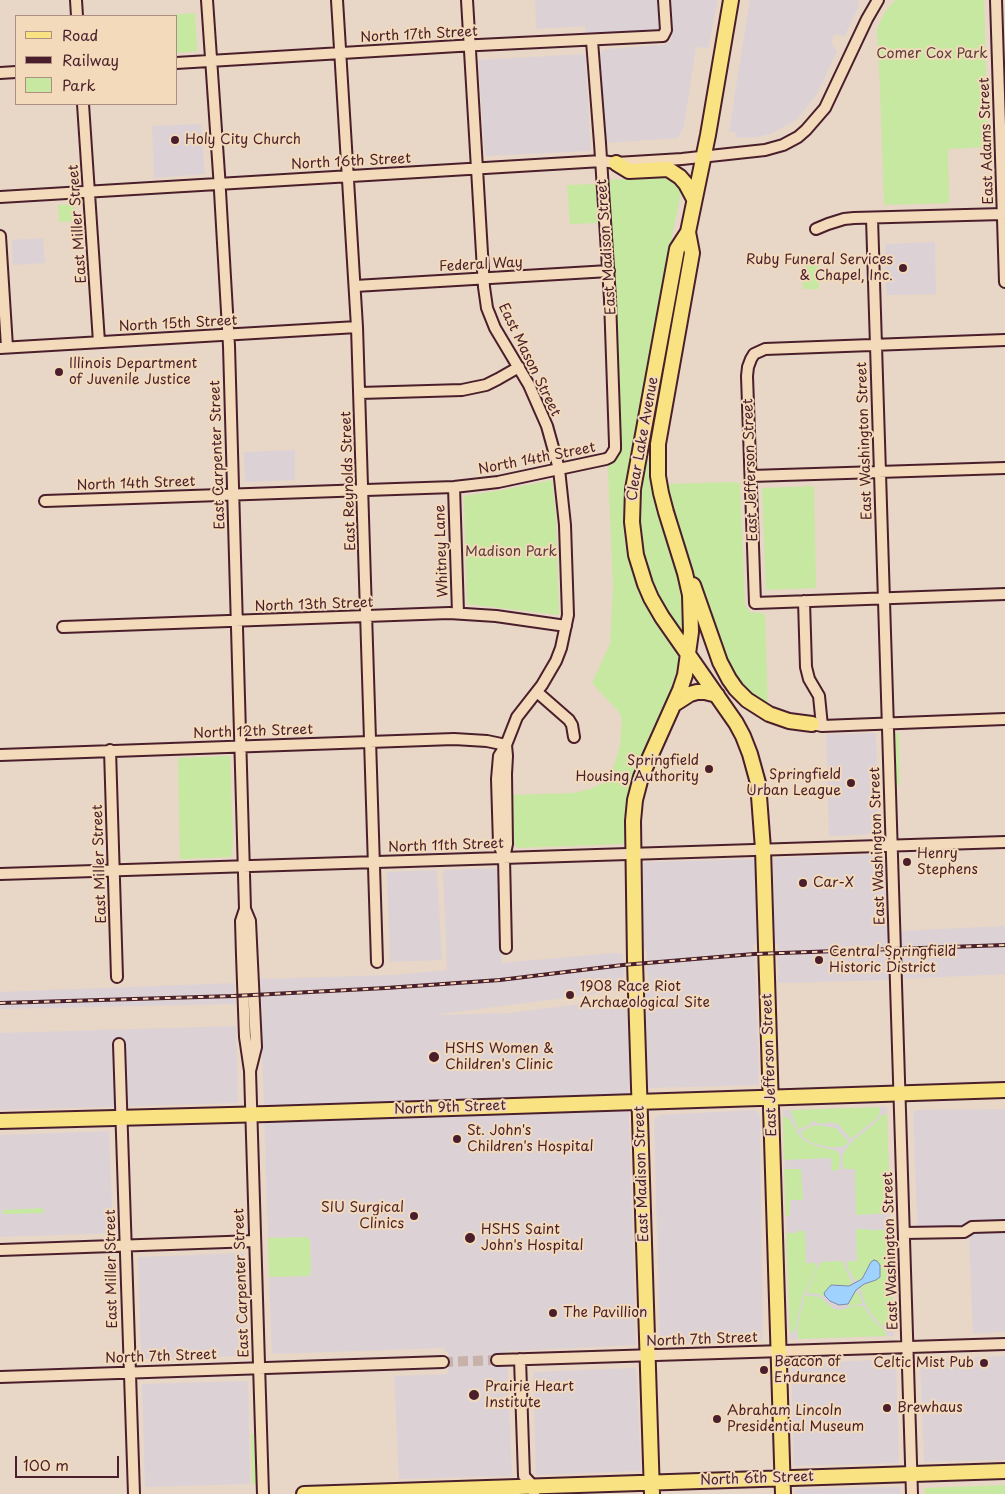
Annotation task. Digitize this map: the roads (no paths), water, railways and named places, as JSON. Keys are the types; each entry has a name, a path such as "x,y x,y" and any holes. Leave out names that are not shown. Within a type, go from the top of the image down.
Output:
{"main road":[{"name":"Clear Lake Avenue","path":"688,655 691,632 690,595 661,493 658,476 658,444 692,254 688,232 731,0"},
{"path":"616,163 629,171 668,169 680,177 694,199"},
{"name":"Clear Lake Avenue","path":"688,232 677,249 633,490 632,522 636,555 645,584 662,617 688,655"},
{"path":"676,543 699,599 720,662 736,689 747,700 769,714 789,722 817,725"},
{"name":"East Jefferson Street","path":"688,655 717,695 743,736 755,769 761,807 783,1494"},
{"name":"East Madison Street","path":"652,1488 633,854 634,810 644,769 676,703 685,675 688,655"},
{"path":"676,703 697,692 717,695"},
{"name":"North 9th Street","path":"0,1121 1005,1090"},
{"name":"North 6th Street","path":"304,1494 652,1488 783,1479 1005,1471"}],"street":[{"path":"76,0 77,15"},
{"name":"East Carpenter Street","path":"207,0 228,335 245,909 250,920 256,1047 250,1071 263,1494"},
{"name":"East Reynolds Street","path":"337,0 358,327 377,962"},
{"name":"East Mason Street","path":"467,0 485,298 490,317 519,367 544,418 559,469 565,525 568,605 566,626 556,661 542,685 517,717 506,745 508,844 504,858 506,948"},
{"name":"North 17th Street","path":"178,63 663,36 666,30 664,0"},
{"name":"North 16th Street","path":"0,197 602,161 616,163 703,157 774,148 806,130 825,108 867,18 878,0"},
{"name":"East Adams Street","path":"996,0 1005,282"},
{"name":"East Madison Street","path":"592,41 609,271 615,424 613,453"},
{"path":"0,73 15,72"},
{"name":"East Miller Street","path":"83,105 99,342"},
{"path":"816,229 844,219 1003,214"},
{"name":"East Washington Street","path":"872,218 912,1494"},
{"path":"0,236 4,348"},
{"name":"Federal Way","path":"355,286 609,271"},
{"name":"North 15th Street","path":"4,348 358,327"},
{"path":"876,345 1005,340"},
{"name":"East Jefferson Street","path":"804,601 755,603 748,367 754,354 768,349 876,345"},
{"path":"360,393 462,390 486,385 519,367"},
{"name":"North 14th Street","path":"44,501 454,487 498,482 606,459 613,453"},
{"path":"751,476 1005,468"},
{"name":"Whitney Lane","path":"454,487 458,613"},
{"path":"1005,594 804,601 806,667 809,679 819,696 817,725 1005,718"},
{"name":"North 13th Street","path":"63,627 458,613 496,616 566,626"},
{"path":"537,692 569,720 574,737"},
{"name":"North 12th Street","path":"0,755 454,739 487,741 506,745"},
{"name":"East Miller Street","path":"110,750 117,977"},
{"name":"North 11th Street","path":"0,874 1005,842"},
{"name":"East Miller Street","path":"119,1044 134,1494"},
{"path":"904,1234 964,1232 972,1227 1005,1226"},
{"path":"0,1250 255,1241"},
{"name":"North 7th Street","path":"497,1360 1005,1344"},
{"path":"520,1359 524,1476 534,1490"},
{"name":"North 7th Street","path":"0,1377 443,1362"}],"water":[{"path":"874,1260 880,1265 880,1277 856,1290 848,1304 839,1305 830,1301 825,1296 824,1293 831,1285 849,1286 862,1279"}],"tunnel":[{"path":"443,1362 497,1360"}],"railway":[{"path":"0,1003 234,996 386,988 500,980 623,965 754,954 1005,945"}],"place":[{"name":"Holy City Church","path":"175,140"},
{"name":"Ruby Funeral Services & Chapel, Inc.","path":"903,268"},
{"name":"Illinois Department of Juvenile Justice","path":"59,372"},
{"name":"Springfield Housing Authority","path":"709,769"},
{"name":"Springfield Urban League","path":"851,783"},
{"name":"Henry Stephens","path":"907,862"},
{"name":"Car-X","path":"803,883"},
{"name":"Central Springfield Historic District","path":"819,960"},
{"name":"1908 Race Riot Archaeological Site","path":"570,995"},
{"name":"HSHS Women & Children's Clinic","path":"434,1057"},
{"name":"St. John's Children's Hospital","path":"457,1139"},
{"name":"SIU Surgical Clinics","path":"414,1216"},
{"name":"HSHS Saint John's Hospital","path":"470,1238"},
{"name":"The Pavillion","path":"553,1313"},
{"name":"Celtic Mist Pub","path":"984,1363"},
{"name":"Beacon of Endurance","path":"764,1370"},
{"name":"Prairie Heart Institute","path":"474,1395"},
{"name":"Brewhaus","path":"887,1408"},
{"name":"Abraham Lincoln Presidential Museum","path":"717,1419"}],"park label":[{"name":"Comer Cox Park","path":"932,54"},
{"name":"Madison Park","path":"511,552"}]}
